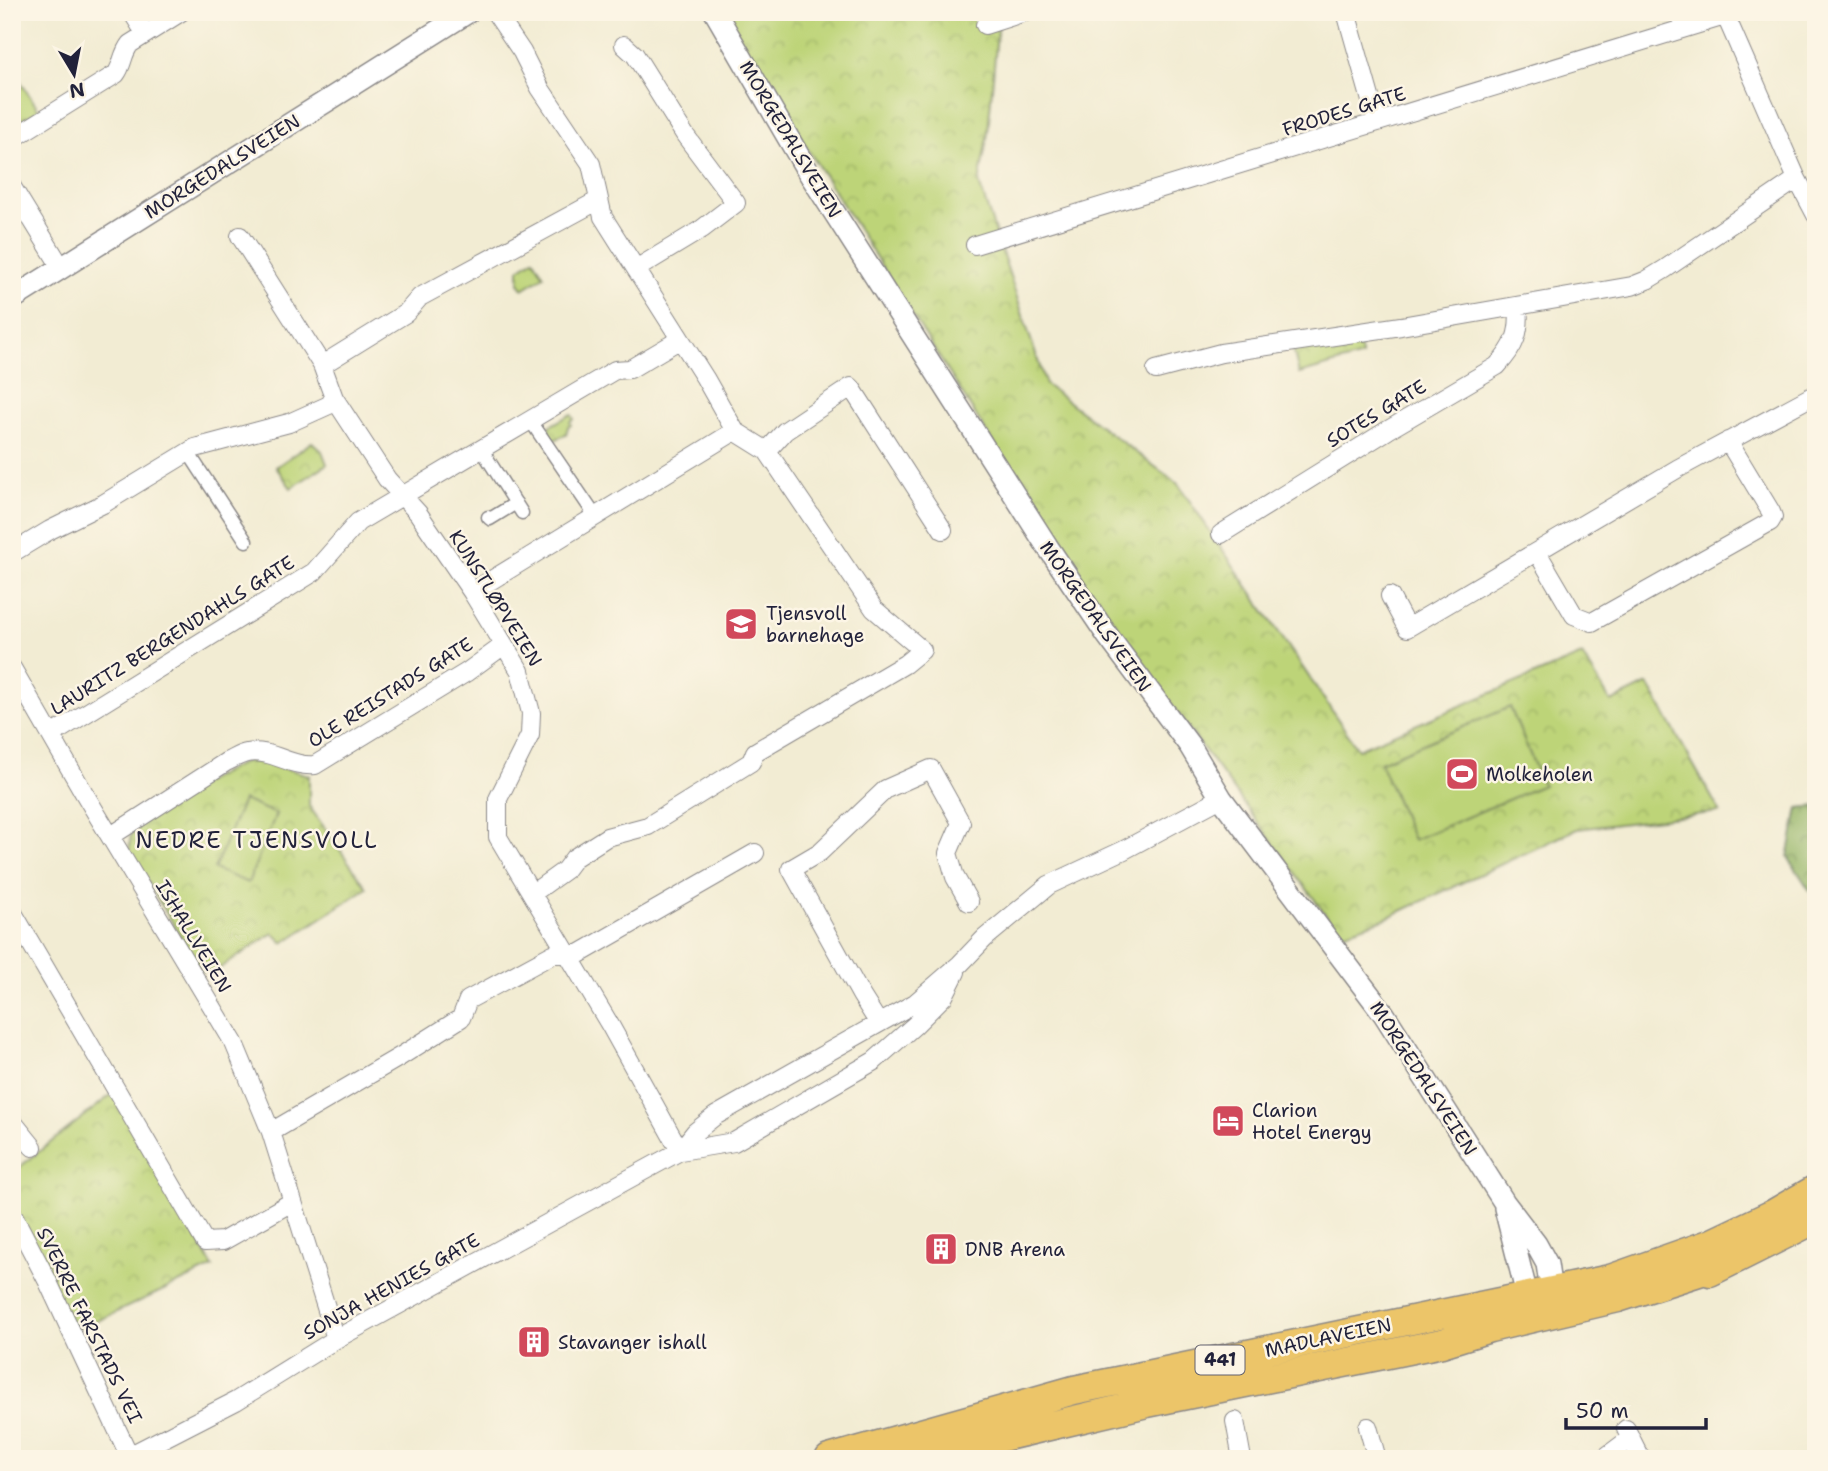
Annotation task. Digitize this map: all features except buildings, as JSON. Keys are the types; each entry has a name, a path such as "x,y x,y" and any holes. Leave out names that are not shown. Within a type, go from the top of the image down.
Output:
{"main road":[{"name":"MADLAVEIEN","path":"829,1459 1074,1390 1541,1300 1672,1259 1712,1243 1773,1214 1816,1189"},
{"name":"MADLAVEIEN","path":"909,1459 1147,1404 1442,1343 1529,1334 1606,1315 1674,1290 1816,1219"},
{"name":"MADLAVEIEN","path":"1442,1343 1541,1300 1618,1298 1727,1263"}],"street":[{"path":"132,12 145,33"},
{"path":"12,139 116,74 121,68 124,51 145,33 181,12"},
{"name":"MORGEDALSVEIEN","path":"12,299 468,12"},
{"path":"495,12 522,51 540,88 590,164 603,217 735,431 767,451 874,609 922,650 905,664 755,752 751,762 648,826 607,837 574,858 565,870 533,893"},
{"name":"MORGEDALSVEIEN","path":"715,12 832,209 1047,547 1107,635 1190,746 1221,798 1384,1013 1504,1202 1536,1244 1547,1264 1541,1300"},
{"path":"985,25 1025,12"},
{"path":"1346,12 1377,122"},
{"path":"1725,14 1797,179 1816,215"},
{"name":"FRODES GATE","path":"975,245 1560,68 1725,14"},
{"path":"624,45 635,55 685,135 736,203 702,229 636,269"},
{"path":"1156,370 1221,353 1609,292 1647,280 1797,179"},
{"path":"12,187 61,267"},
{"path":"322,365 406,313 420,297 599,200"},
{"name":"KUNSTLØPVEIEN","path":"240,236 322,365 334,398 387,480 418,513 520,671 531,713 530,735 498,799 498,837 610,1025 680,1151"},
{"name":"SOTES GATE","path":"1221,534 1497,366 1517,339 1520,320 1518,306"},
{"name":"LAURITZ BERGENDAHLS GATE","path":"51,735 314,572 358,522 615,370 630,369 679,340"},
{"path":"767,451 785,431 851,387 943,530"},
{"path":"1390,596 1407,628 1728,441 1816,394"},
{"path":"12,553 50,530 95,508 195,448 289,423 329,405 334,398"},
{"path":"530,421 596,517"},
{"path":"471,592 735,431"},
{"path":"1537,552 1574,615 1592,622 1770,522 1773,517 1771,512 1728,441"},
{"path":"482,450 519,508 490,519 488,517"},
{"path":"188,452 246,541"},
{"name":"OLE REISTADS GATE","path":"111,836 226,762 246,753 266,753 304,766 314,765 467,672 504,645"},
{"name":"ISHALLVEIEN","path":"12,668 234,1043 271,1132 336,1339"},
{"path":"878,1022 791,869 820,852 886,789 931,769 961,823 948,853 968,902"},
{"name":"SONJA HENIES GATE","path":"680,1151 695,1132 715,1116 915,1003 985,938 1049,885 1124,850 1221,798"},
{"path":"271,1132 461,1018 468,1000 553,954 579,954 755,853"},
{"path":"12,911 205,1242 223,1241 292,1202"},
{"name":"SONJA HENIES GATE","path":"126,1457 236,1401 336,1339 680,1151 734,1142 874,1061 944,996 960,964"},
{"path":"12,1121 33,1147"},
{"name":"SVERRE FARSTADS VEI","path":"12,1213 47,1280 126,1457"},
{"path":"1235,1421 1242,1459"},
{"path":"1368,1427 1377,1459"},
{"path":"1603,1459 1628,1433 1642,1459"}],"green space":[{"path":"721,12 999,12 988,132 979,183 1046,385 1178,484 1358,749 1582,655 1611,702 1648,684 1720,812 1577,829 1384,919 1340,934 1085,588"},
{"path":"12,69 39,110 12,126"},
{"path":"534,259 544,276 523,289 519,283 519,269"},
{"path":"1356,338 1362,356 1299,374 1293,348"},
{"path":"571,414 574,419 570,422 566,434 553,441 548,432 550,426"},
{"path":"312,442 322,451 327,464 291,488 276,467"},
{"name":"Molkeholen","path":"1510,707 1543,785 1413,840 1380,762"},
{"path":"247,761 309,775 309,806 367,888 283,943 273,933 214,972 202,971 129,852 130,837 137,827 165,806"},
{"path":"243,800 276,814 248,883 214,869"},
{"path":"1816,806 1816,900 1788,857 1798,808"},
{"path":"116,1091 213,1267 76,1331 12,1210 12,1173"}],"place":[{"name":"Tjensvoll barnehage","path":"741,624"},
{"name":"Molkeholen","path":"1462,774"},
{"name":"Clarion Hotel Energy","path":"1228,1121"},
{"name":"DNB Arena","path":"941,1249"},
{"name":"Stavanger ishall","path":"534,1342"}],"district":[{"name":"NEDRE TJENSVOLL","path":"257,840"}]}
